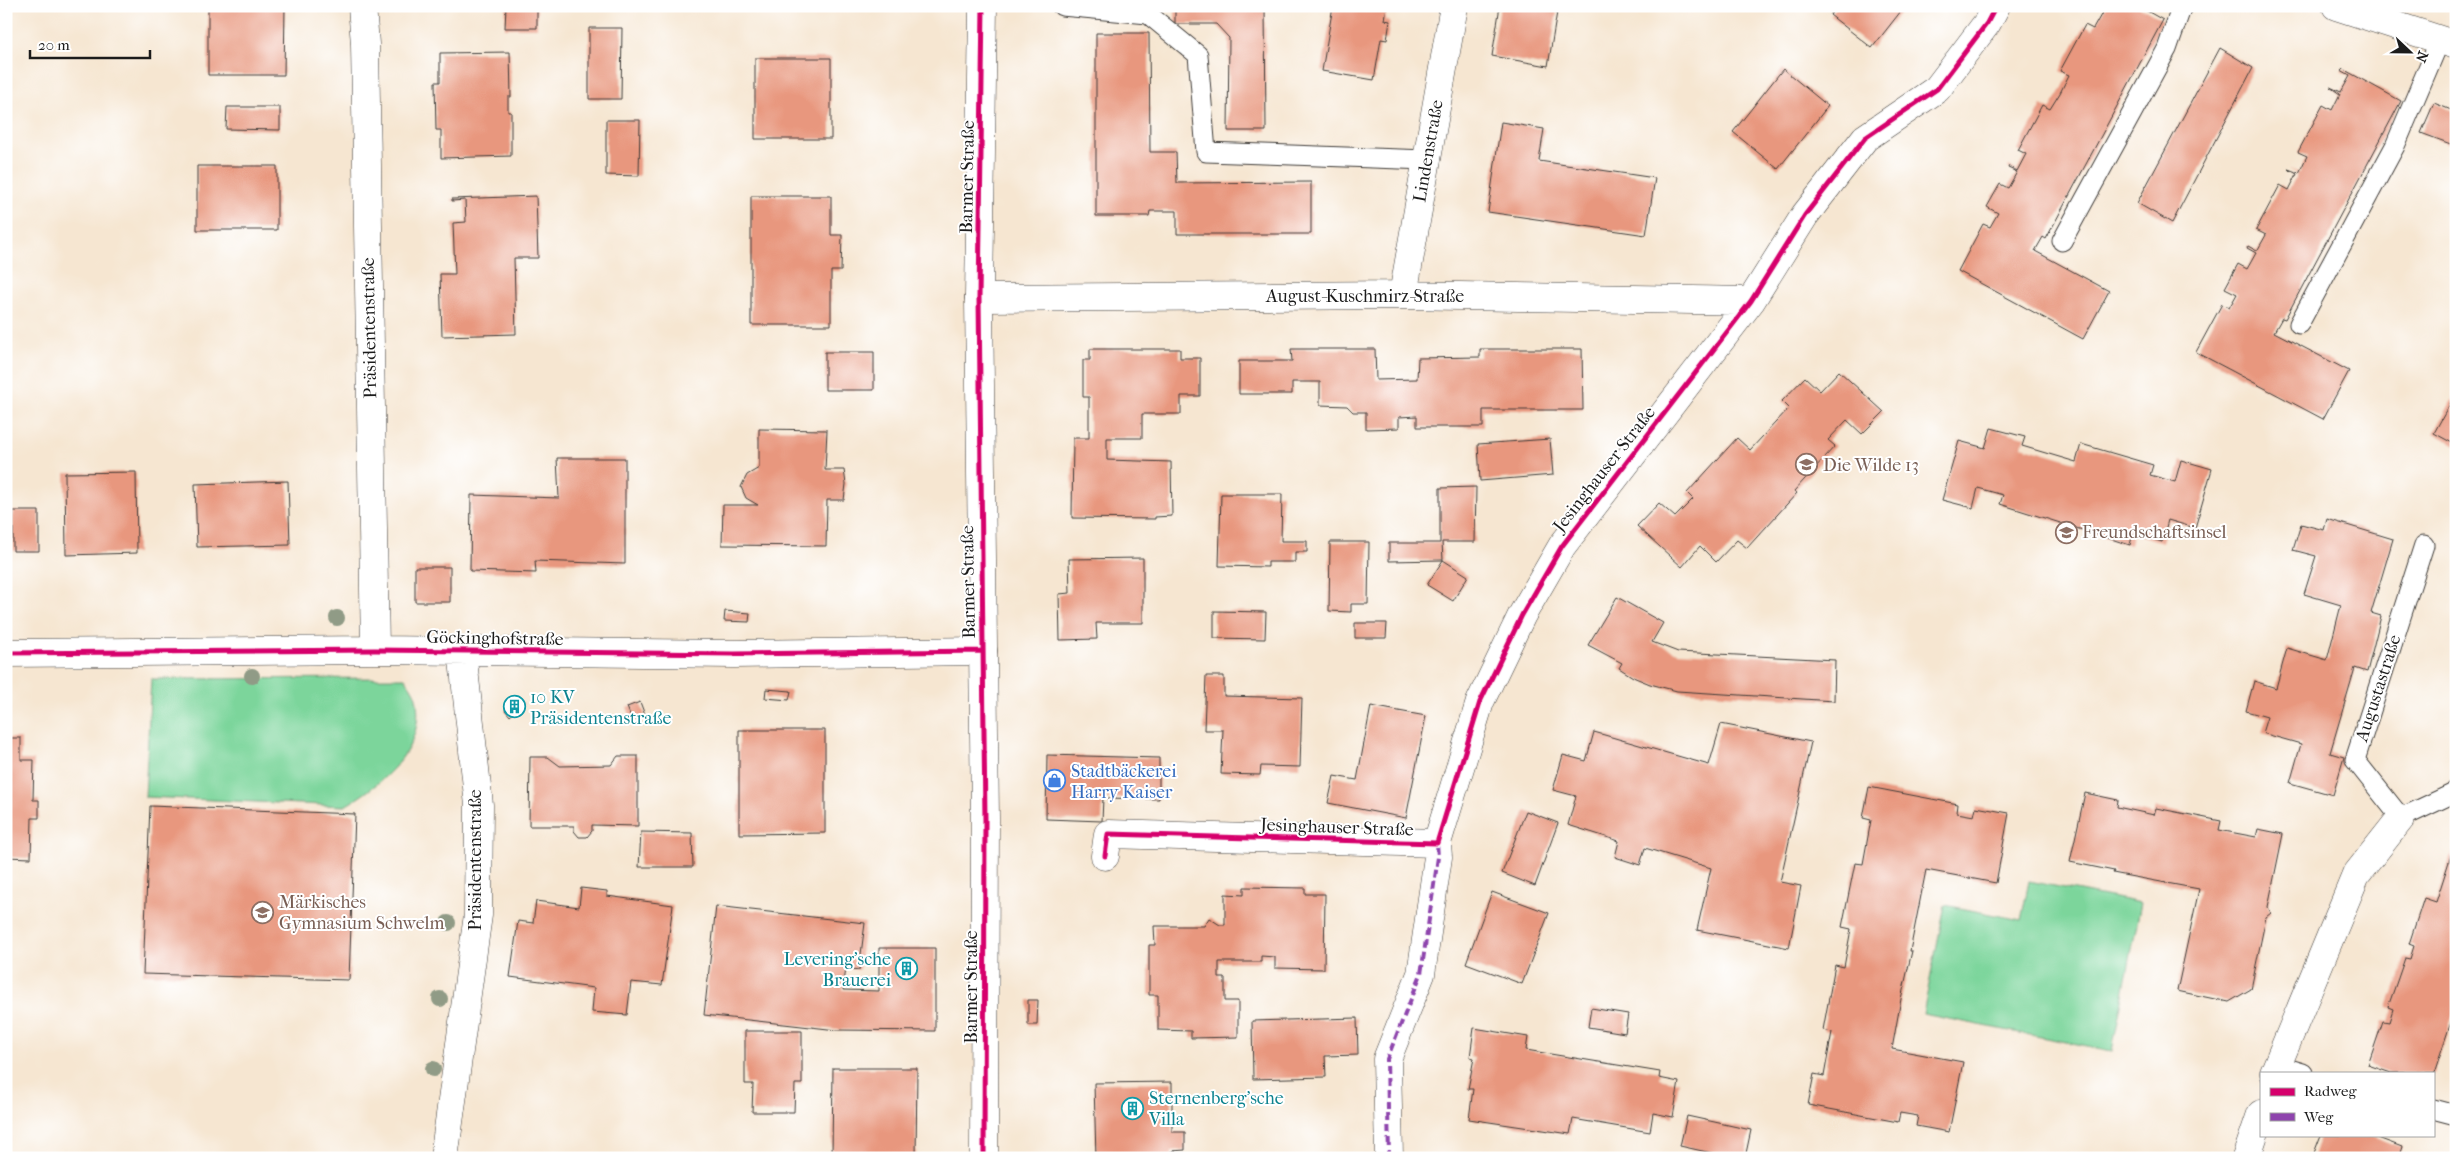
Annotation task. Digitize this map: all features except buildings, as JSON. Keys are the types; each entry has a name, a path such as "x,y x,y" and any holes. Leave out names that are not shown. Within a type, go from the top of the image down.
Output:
{"street":[{"name":"Präsidentenstraße","path":"362,6 365,44 375,650"},
{"name":"Barmer Straße","path":"983,6 978,298 983,651 984,1158"},
{"name":"Lindenstraße","path":"1403,295 1454,6"},
{"name":"Jesinghauser Straße","path":"1389,1158 1387,1060 1421,974 1438,857 1437,843 1480,702 1522,614 1562,546 1751,301 1805,215 1865,138 1937,89 1987,23 1996,6"},
{"path":"2336,6 2448,43"},
{"name":"August-Kuschmirz-Straße","path":"978,298 1403,295 1751,301"},
{"name":"Göckinghofstraße","path":"6,653 375,650 696,654 983,651"},
{"name":"Präsidentenstraße","path":"444,1158 478,915 478,805 462,652"},
{"path":"2275,1069 2356,875 2402,818"},
{"name":"Jesinghauser Straße","path":"1105,856 1108,834 1437,843"},
{"path":"2246,1158 2260,1117"}],"lane":[{"path":"1062,6 1148,14 1198,55 1206,152 1427,160"},
{"path":"2062,241 2167,49 2182,6"},
{"path":"2299,324 2448,43"},
{"name":"Augustastraße","path":"2402,818 2355,760 2424,546"},
{"path":"2402,818 2454,793 2456,790"},
{"path":"2275,1069 2296,1072"},
{"path":"2434,1109 2456,1115"}],"green space":[{"path":"405,678 415,696 418,716 415,733 408,748 387,775 345,806 145,797 151,679"},
{"path":"2029,881 2141,903 2112,1051 1923,1014 1945,905 2021,920"}],"marked path":[{"path":"1389,1158 1387,1059 1421,974 1438,857 1437,843"}],"cycle path":[{"path":"983,6 979,298 985,819 984,1158"},
{"path":"1105,856 1108,834 1437,843 1480,702 1522,615 1562,546 1751,301 1805,215 1865,138 1937,89 1987,23 1996,6"},
{"path":"6,653 375,650 734,654 983,651"}],"place":[{"name":"Die Wilde 13","path":"1807,465"},
{"name":"Freundschaftsinsel","path":"2066,532"},
{"name":"10 KV Präsidentenstraße","path":"514,707"},
{"name":"Stadtbäckerei Harry Kaiser","path":"1055,781"},
{"name":"Märkisches Gymnasium Schwelm","path":"263,912"},
{"name":"Levering’sche Brauerei","path":"907,969"},
{"name":"Sternenberg’sche Villa","path":"1133,1108"}]}
